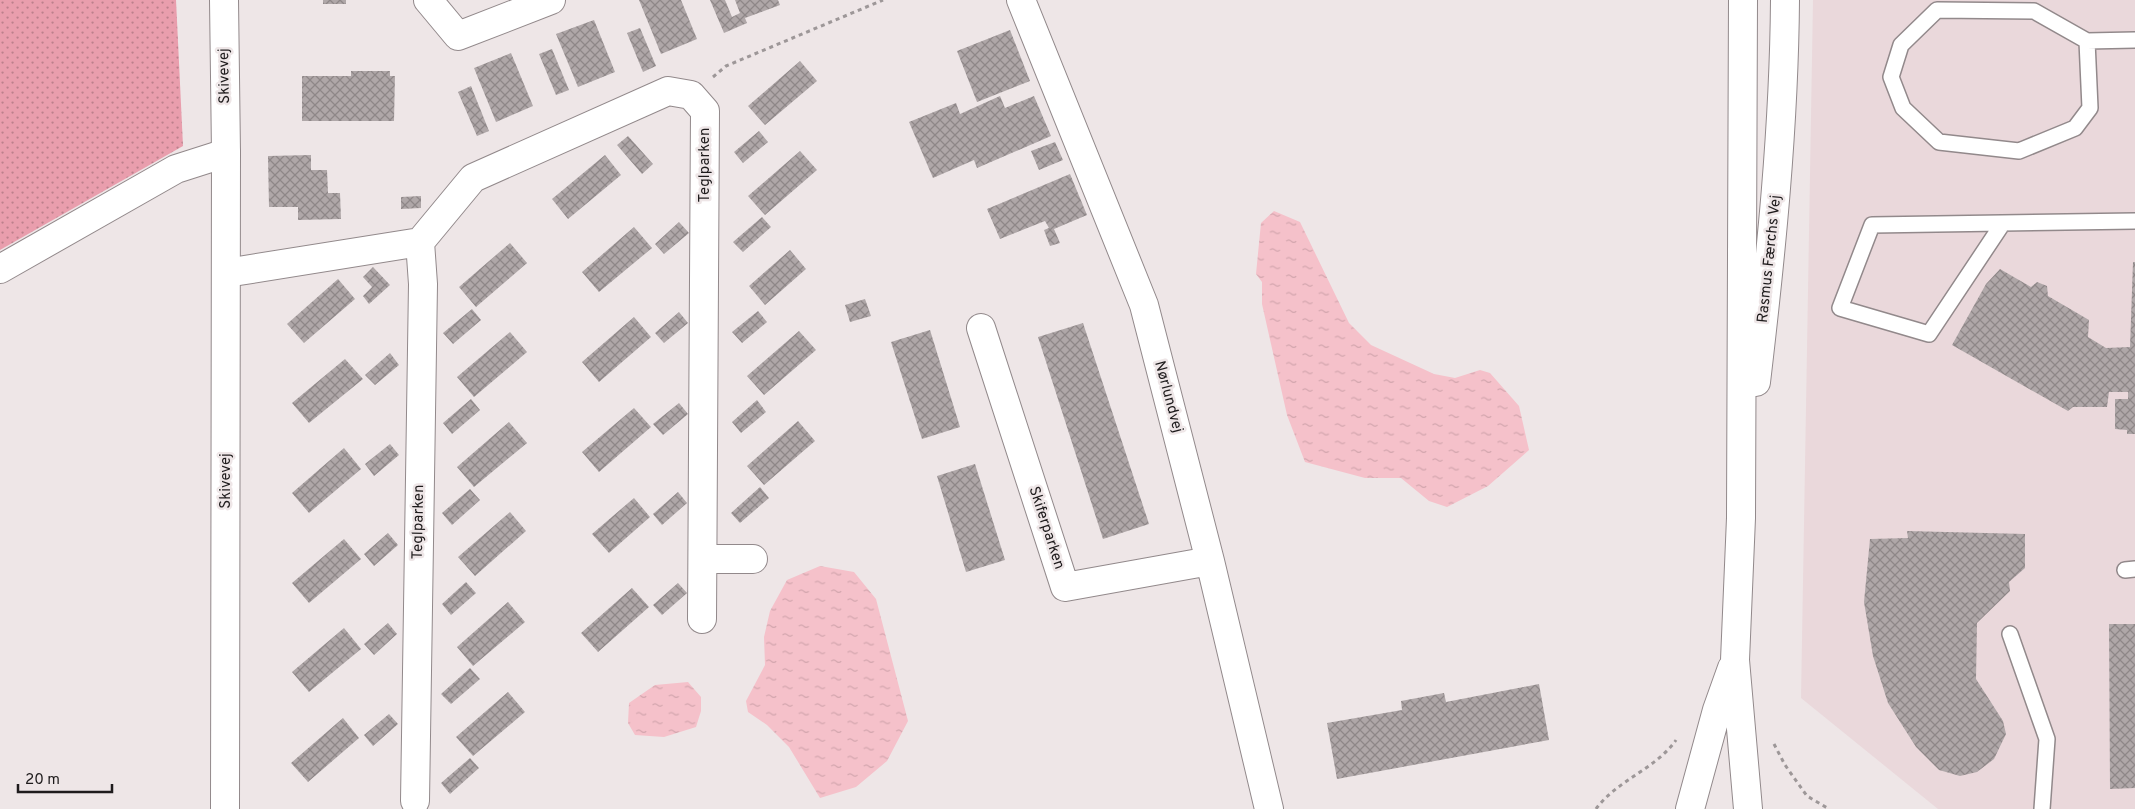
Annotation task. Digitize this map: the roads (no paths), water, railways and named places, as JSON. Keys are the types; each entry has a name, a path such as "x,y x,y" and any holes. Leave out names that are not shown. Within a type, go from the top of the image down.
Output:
{"street":[{"name":"Skivevej","path":"224,0 226,153 225,809"},
{"path":"428,0 458,36 551,0"},
{"name":"Nørlundvej","path":"1021,0 1144,305 1210,561 1269,809"},
{"name":"Rasmus Færchs Vej","path":"1743,0 1741,518 1735,660 1748,809"},
{"name":"Rasmus Færchs Vej","path":"1741,518 1774,227 1785,50 1786,0"},
{"name":"Teglparken","path":"415,801 423,284 420,242 473,178 668,91 690,94 705,111 702,619"},
{"path":"0,269 176,169 226,153"},
{"path":"226,273 420,242"},
{"name":"Skiferparken","path":"981,328 1065,587 1210,561"},
{"path":"702,560 753,559"},
{"name":"Rasmus Færchs Vej","path":"1690,809 1717,710 1735,660"}],"lane":[{"path":"2087,41 2090,108 2075,128 2018,151 1939,142 1903,108 1891,77 1901,44 1937,10 2034,11 2087,41 2135,40"},
{"path":"2003,223 1929,334 1840,308 1872,225 2003,223 2135,221"},
{"path":"2010,634 2047,739 2042,809"}],"water":[{"path":"1274,211 1300,222 1349,323 1371,345 1434,374 1455,378 1480,370 1490,373 1519,406 1529,450 1488,486 1447,507 1429,501 1401,478 1365,478 1305,462 1287,415 1262,304 1262,282 1256,274 1261,223"},
{"path":"820,566 854,572 876,599 908,721 887,761 856,787 820,798 789,747 767,725 748,712 746,701 765,665 764,637 770,611 787,580"},
{"path":"688,682 701,697 701,711 696,727 664,737 635,735 628,723 629,703 655,685"}]}
